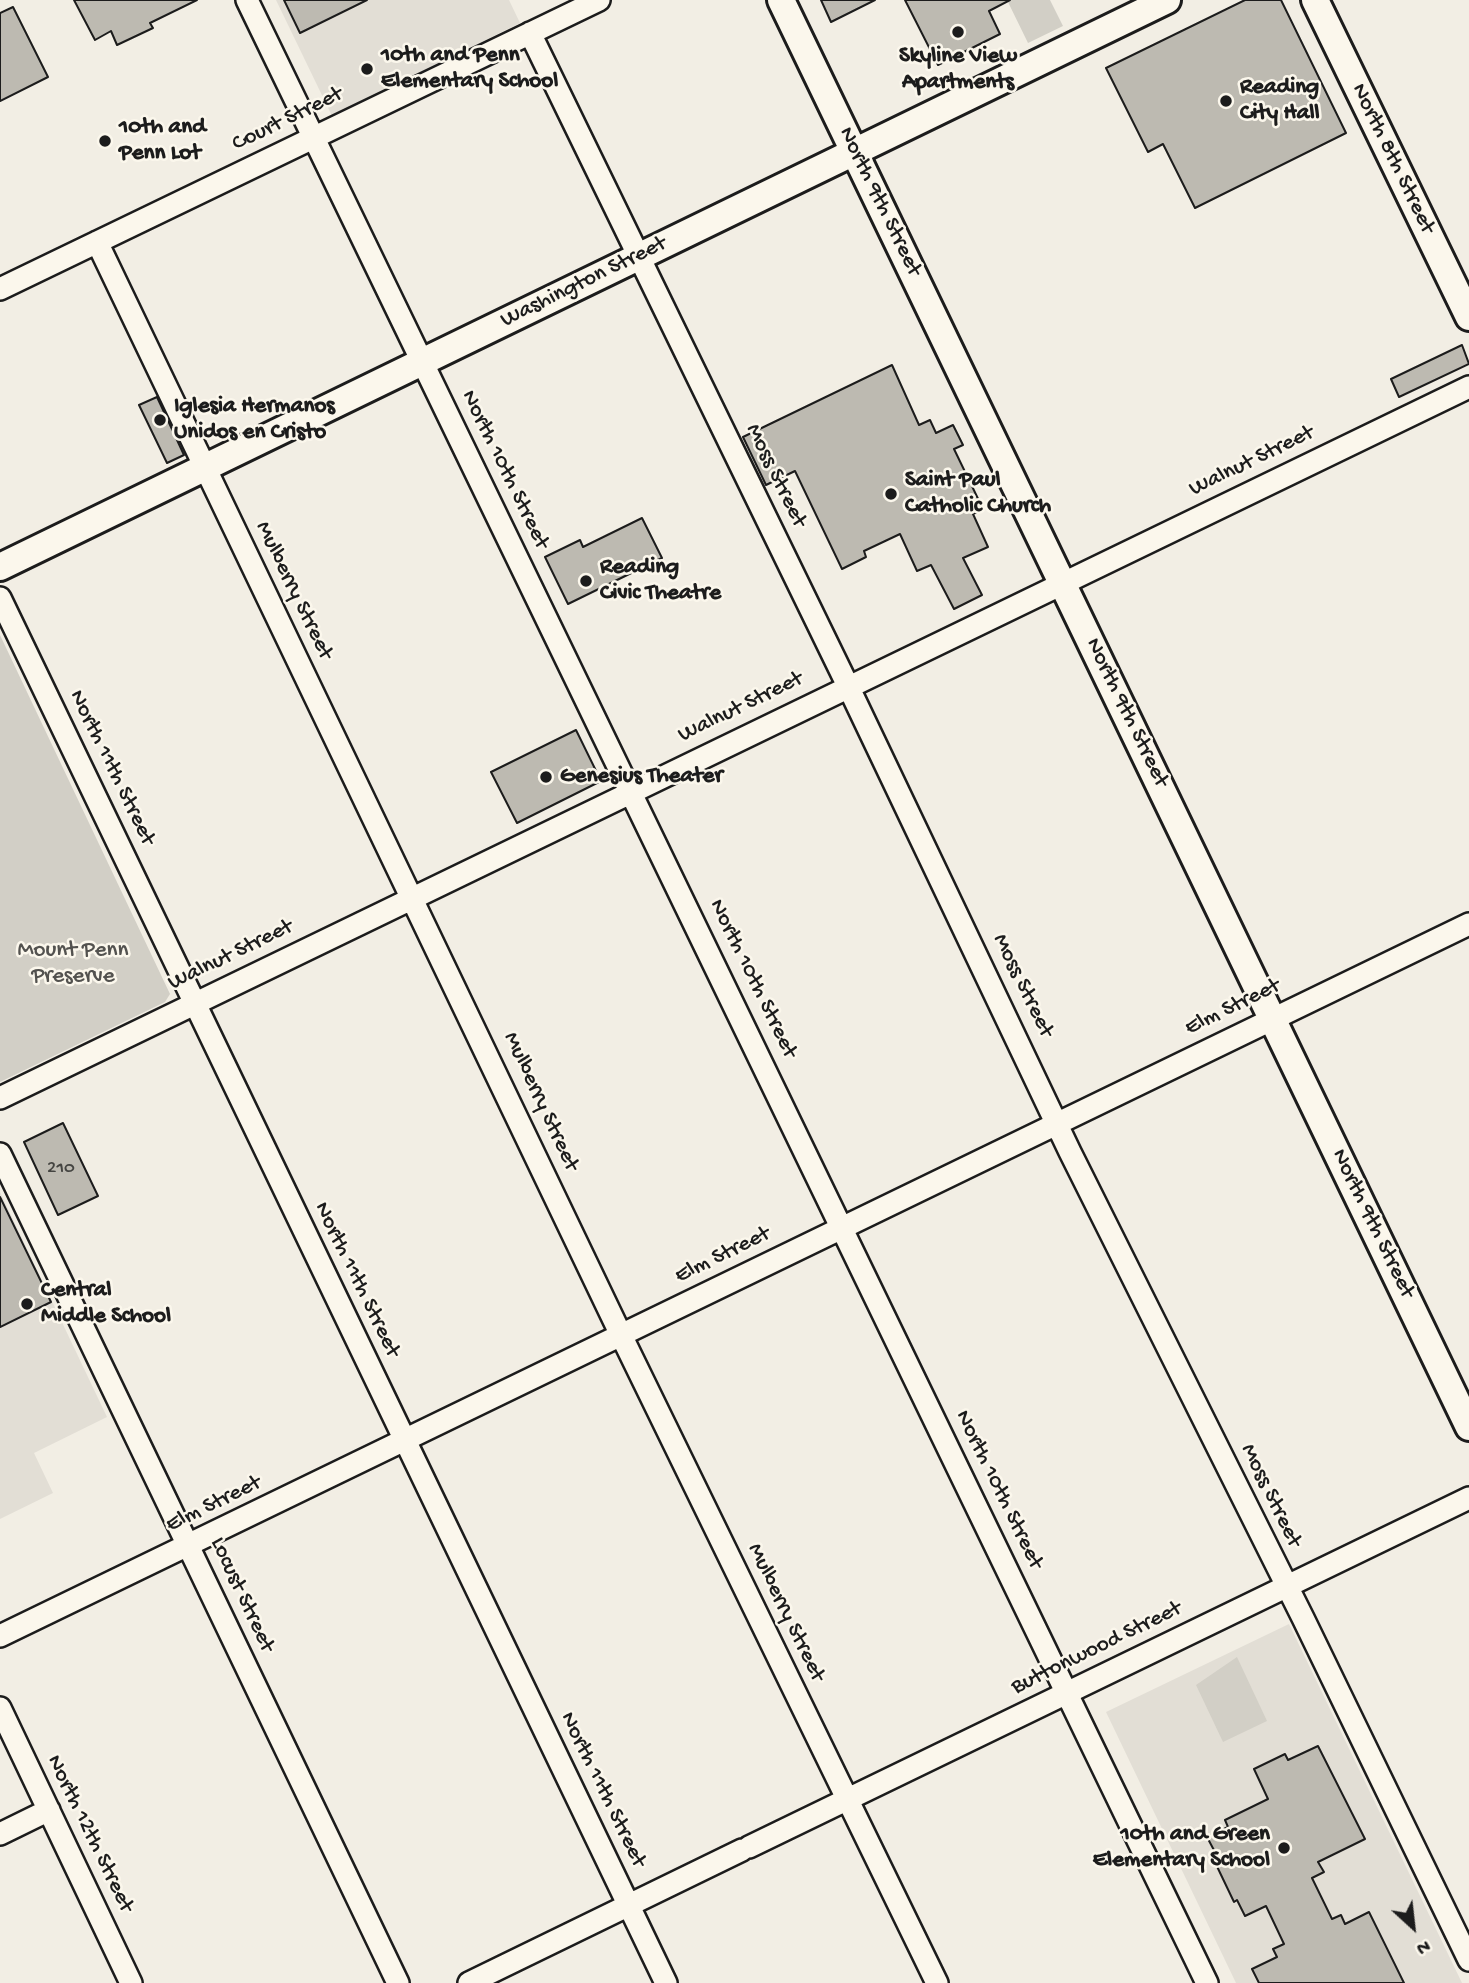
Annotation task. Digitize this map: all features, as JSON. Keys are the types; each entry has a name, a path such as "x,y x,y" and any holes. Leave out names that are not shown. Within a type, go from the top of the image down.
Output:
{"main road":[{"name":"North 9th Street","path":"781,0 1469,1427"},
{"name":"Washington Street","path":"0,567 1167,0"},
{"name":"North 8th Street","path":"1315,0 1469,317"}],"street":[{"name":"North 10th Street","path":"247,0 1208,1983"},
{"name":"Court Street","path":"0,289 599,0"},
{"name":"Moss Street","path":"530,33 1058,1123 1469,1961"},
{"name":"Mulberry Street","path":"97,242 621,1335 937,1983"},
{"name":"Walnut Street","path":"0,1098 631,790 1469,387"},
{"name":"North 11th Street","path":"0,598 666,1983"},
{"name":"Elm Street","path":"0,1636 1469,924"},
{"name":"Locust Street","path":"0,1154 398,1983"},
{"name":"Buttonwood Street","path":"470,1983 1469,1498"},
{"name":"North 12th Street","path":"0,1708 131,1983"},
{"path":"0,1834 49,1810"}],"shaded area":[{"name":"10th and Penn Elementary School","path":"276,0 509,0 520,23 332,116"},
{"name":"Central Middle School","path":"0,1192 107,1417 34,1453 53,1493 0,1519"},
{"name":"10th and Green Elementary School","path":"1289,1624 1462,1983 1236,1983 1106,1712"}],"green space":[{"path":"1007,0 1050,0 1063,26 1028,43"},
{"name":"Mount Penn Preserve","path":"0,635 170,994 165,1002 0,1082"},
{"path":"1237,1657 1267,1721 1223,1742 1196,1685"}],"building":[{"path":"74,0 197,0 150,23 153,28 117,45 111,31 95,40"},
{"path":"284,0 367,0 300,33"},
{"path":"821,0 875,0 831,22"},
{"name":"Skyline View Apartments","path":"905,0 1010,0 989,11 1000,34 938,65"},
{"name":"Reading City Hall","path":"1245,0 1281,0 1346,133 1195,208 1163,144 1148,152 1106,68"},
{"path":"13,7 48,77 0,101 0,13"},
{"path":"1462,345 1469,364 1399,397 1391,379"},
{"path":"892,365 919,425 930,420 936,433 953,425 963,445 954,449 983,509 973,514 988,547 963,558 982,595 954,609 931,565 917,571 900,534 864,551 866,557 842,569 795,471 766,485 743,437"},
{"name":"Iglesia Hermanos Unidos en Cristo","path":"157,397 184,455 167,463 139,405"},
{"name":"Reading Civic Theatre","path":"642,518 662,558 568,604 545,557 580,540 583,547"},
{"name":"Genesius Theater","path":"576,730 601,781 517,823 491,772"},
{"path":"63,1123 98,1196 58,1215 24,1142"},
{"path":"0,1197 51,1302 0,1327"},
{"path":"1318,1746 1365,1839 1318,1862 1324,1872 1312,1878 1332,1919 1341,1915 1345,1924 1369,1912 1404,1983 1259,1983 1252,1969 1277,1957 1273,1949 1284,1944 1266,1906 1245,1916 1237,1900 1234,1902 1212,1856 1216,1854 1207,1837 1228,1827 1225,1820 1268,1799 1254,1769 1285,1754 1288,1760"}],"place":[{"name":"Skyline View Apartments","path":"958,32"},
{"name":"10th and Penn Elementary School","path":"367,69"},
{"name":"Reading City Hall","path":"1226,101"},
{"name":"10th and Penn Lot","path":"105,141"},
{"name":"Iglesia Hermanos Unidos en Cristo","path":"160,420"},
{"name":"Saint Paul Catholic Church","path":"891,494"},
{"name":"Reading Civic Theatre","path":"586,581"},
{"name":"Genesius Theater","path":"546,777"},
{"name":"Central Middle School","path":"27,1304"},
{"name":"10th and Green Elementary School","path":"1284,1848"}]}
